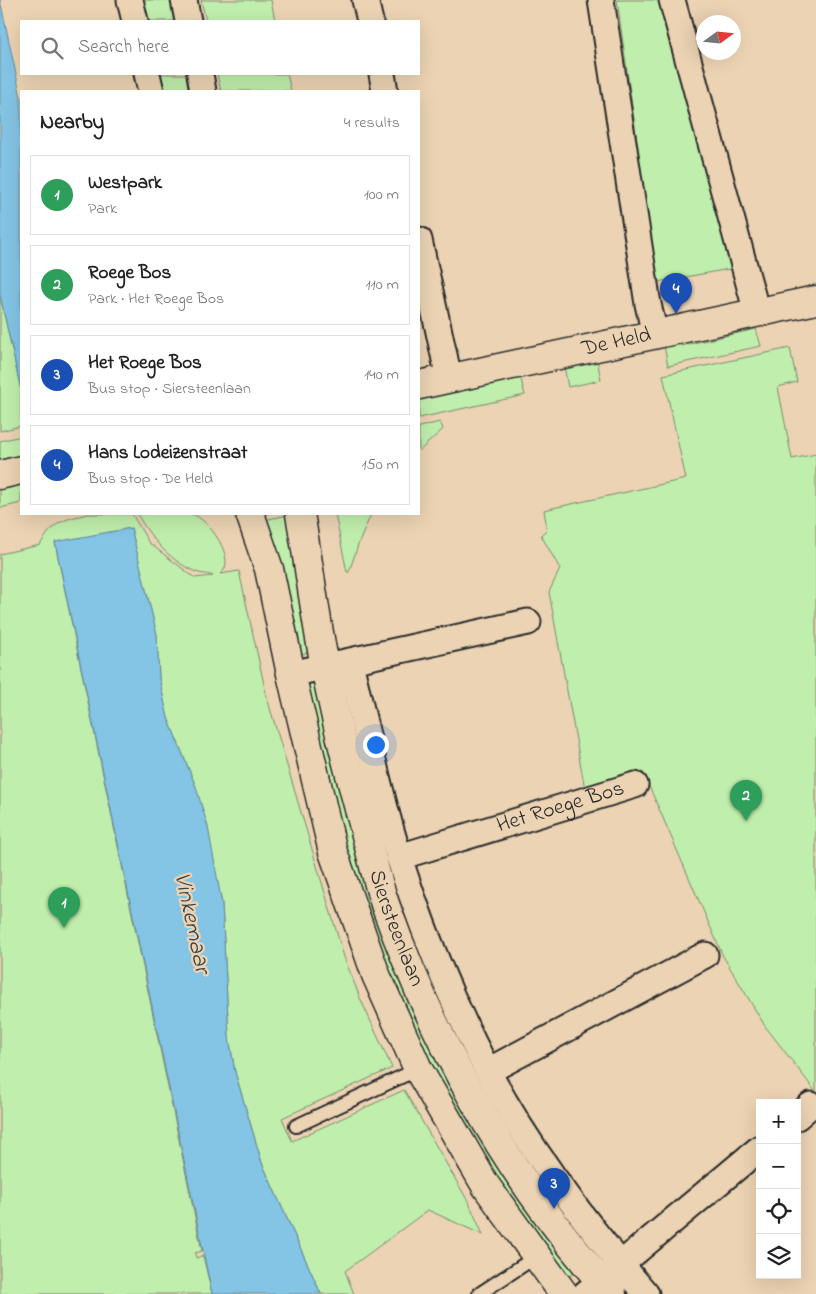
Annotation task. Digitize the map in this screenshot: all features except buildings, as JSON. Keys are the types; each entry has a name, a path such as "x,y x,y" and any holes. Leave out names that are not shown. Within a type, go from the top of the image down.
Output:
{"main road":[{"name":"De Held","path":"420,385 816,300"},
{"path":"0,474 20,470"},
{"name":"Siersteenlaan","path":"250,515 269,569 291,674 333,852 376,975 418,1069 486,1186 564,1294"},
{"name":"Siersteenlaan","path":"300,515 307,568 337,665 348,767 375,870 386,905 414,978 471,1097 528,1186 559,1230 604,1283"}],"street":[{"path":"130,0 135,20"},
{"path":"184,0 188,20"},
{"path":"365,0 370,20"},
{"path":"600,0 648,304 656,335"},
{"path":"672,0 757,313"},
{"path":"147,75 151,90"},
{"path":"200,75 203,90"},
{"path":"382,75 386,90"},
{"path":"420,244 450,378"},
{"path":"291,674 528,622"},
{"name":"Siersteenlaan","path":"337,665 379,783 399,857 412,896 463,1022 488,1072 566,1194 604,1283 646,1294"},
{"name":"Het Roege Bos","path":"399,857 635,785"},
{"path":"488,1072 706,955"},
{"path":"604,1283 756,1151"}],"lane":[{"path":"296,1126 418,1069"},
{"path":"479,1294 537,1256"}],"green space":[{"path":"139,0 178,0 183,20 144,20"},
{"path":"201,0 271,0 275,20 206,20"},
{"path":"617,0 661,0 735,268 657,282"},
{"path":"155,75 194,75 198,90 159,90"},
{"path":"217,75 287,75 291,90 221,90"},
{"path":"0,295 20,385 20,426 0,431"},
{"path":"756,329 761,346 668,366 664,345 679,341 681,346"},
{"path":"790,348 797,382 778,387 792,459 816,454 816,1092 765,1026 723,956 643,772 585,789 549,592 560,569 541,535 547,529 544,510 686,479 663,375"},
{"path":"597,359 601,380 568,387 564,366"},
{"path":"520,376 525,395 420,418 420,398"},
{"path":"440,422 443,429 420,450 420,427"},
{"path":"20,436 20,455 0,460 0,441"},
{"path":"20,482 20,503 0,508 0,487"},
{"path":"84,515 133,515 149,543 195,578 213,576 199,573 179,563 155,541 138,515 193,515 213,531 224,551 225,568 220,574 239,571 267,698 344,957 360,998 392,1068 282,1118 292,1141 404,1090 469,1203 483,1235 428,1210 345,1271 354,1294 321,1294 262,1163 235,1072 229,1037 222,904 196,787 168,718 159,678 157,635 131,528 55,543 202,1251 195,1253 196,1258 203,1256 212,1294 0,1294 0,554 40,545 54,527 71,518"},
{"path":"293,515 312,651 299,655 259,521"},
{"path":"335,515 371,515 349,572 347,572"},
{"path":"314,680 375,903 576,1270 567,1278 466,1142 358,910 304,685"}],"water":[{"path":"0,0 20,92 20,385 0,295"},
{"name":"Vinkemaar","path":"131,528 157,635 159,678 168,718 196,787 208,827 222,904 229,1037 235,1072 262,1163 321,1294 212,1294 55,542"}],"place":[{"name":"Hans Lodeizenstraat","path":"676,314"},
{"name":"Roege Bos","path":"746,821"},
{"name":"Westpark","path":"64,928"},
{"name":"Het Roege Bos","path":"554,1209"}]}
